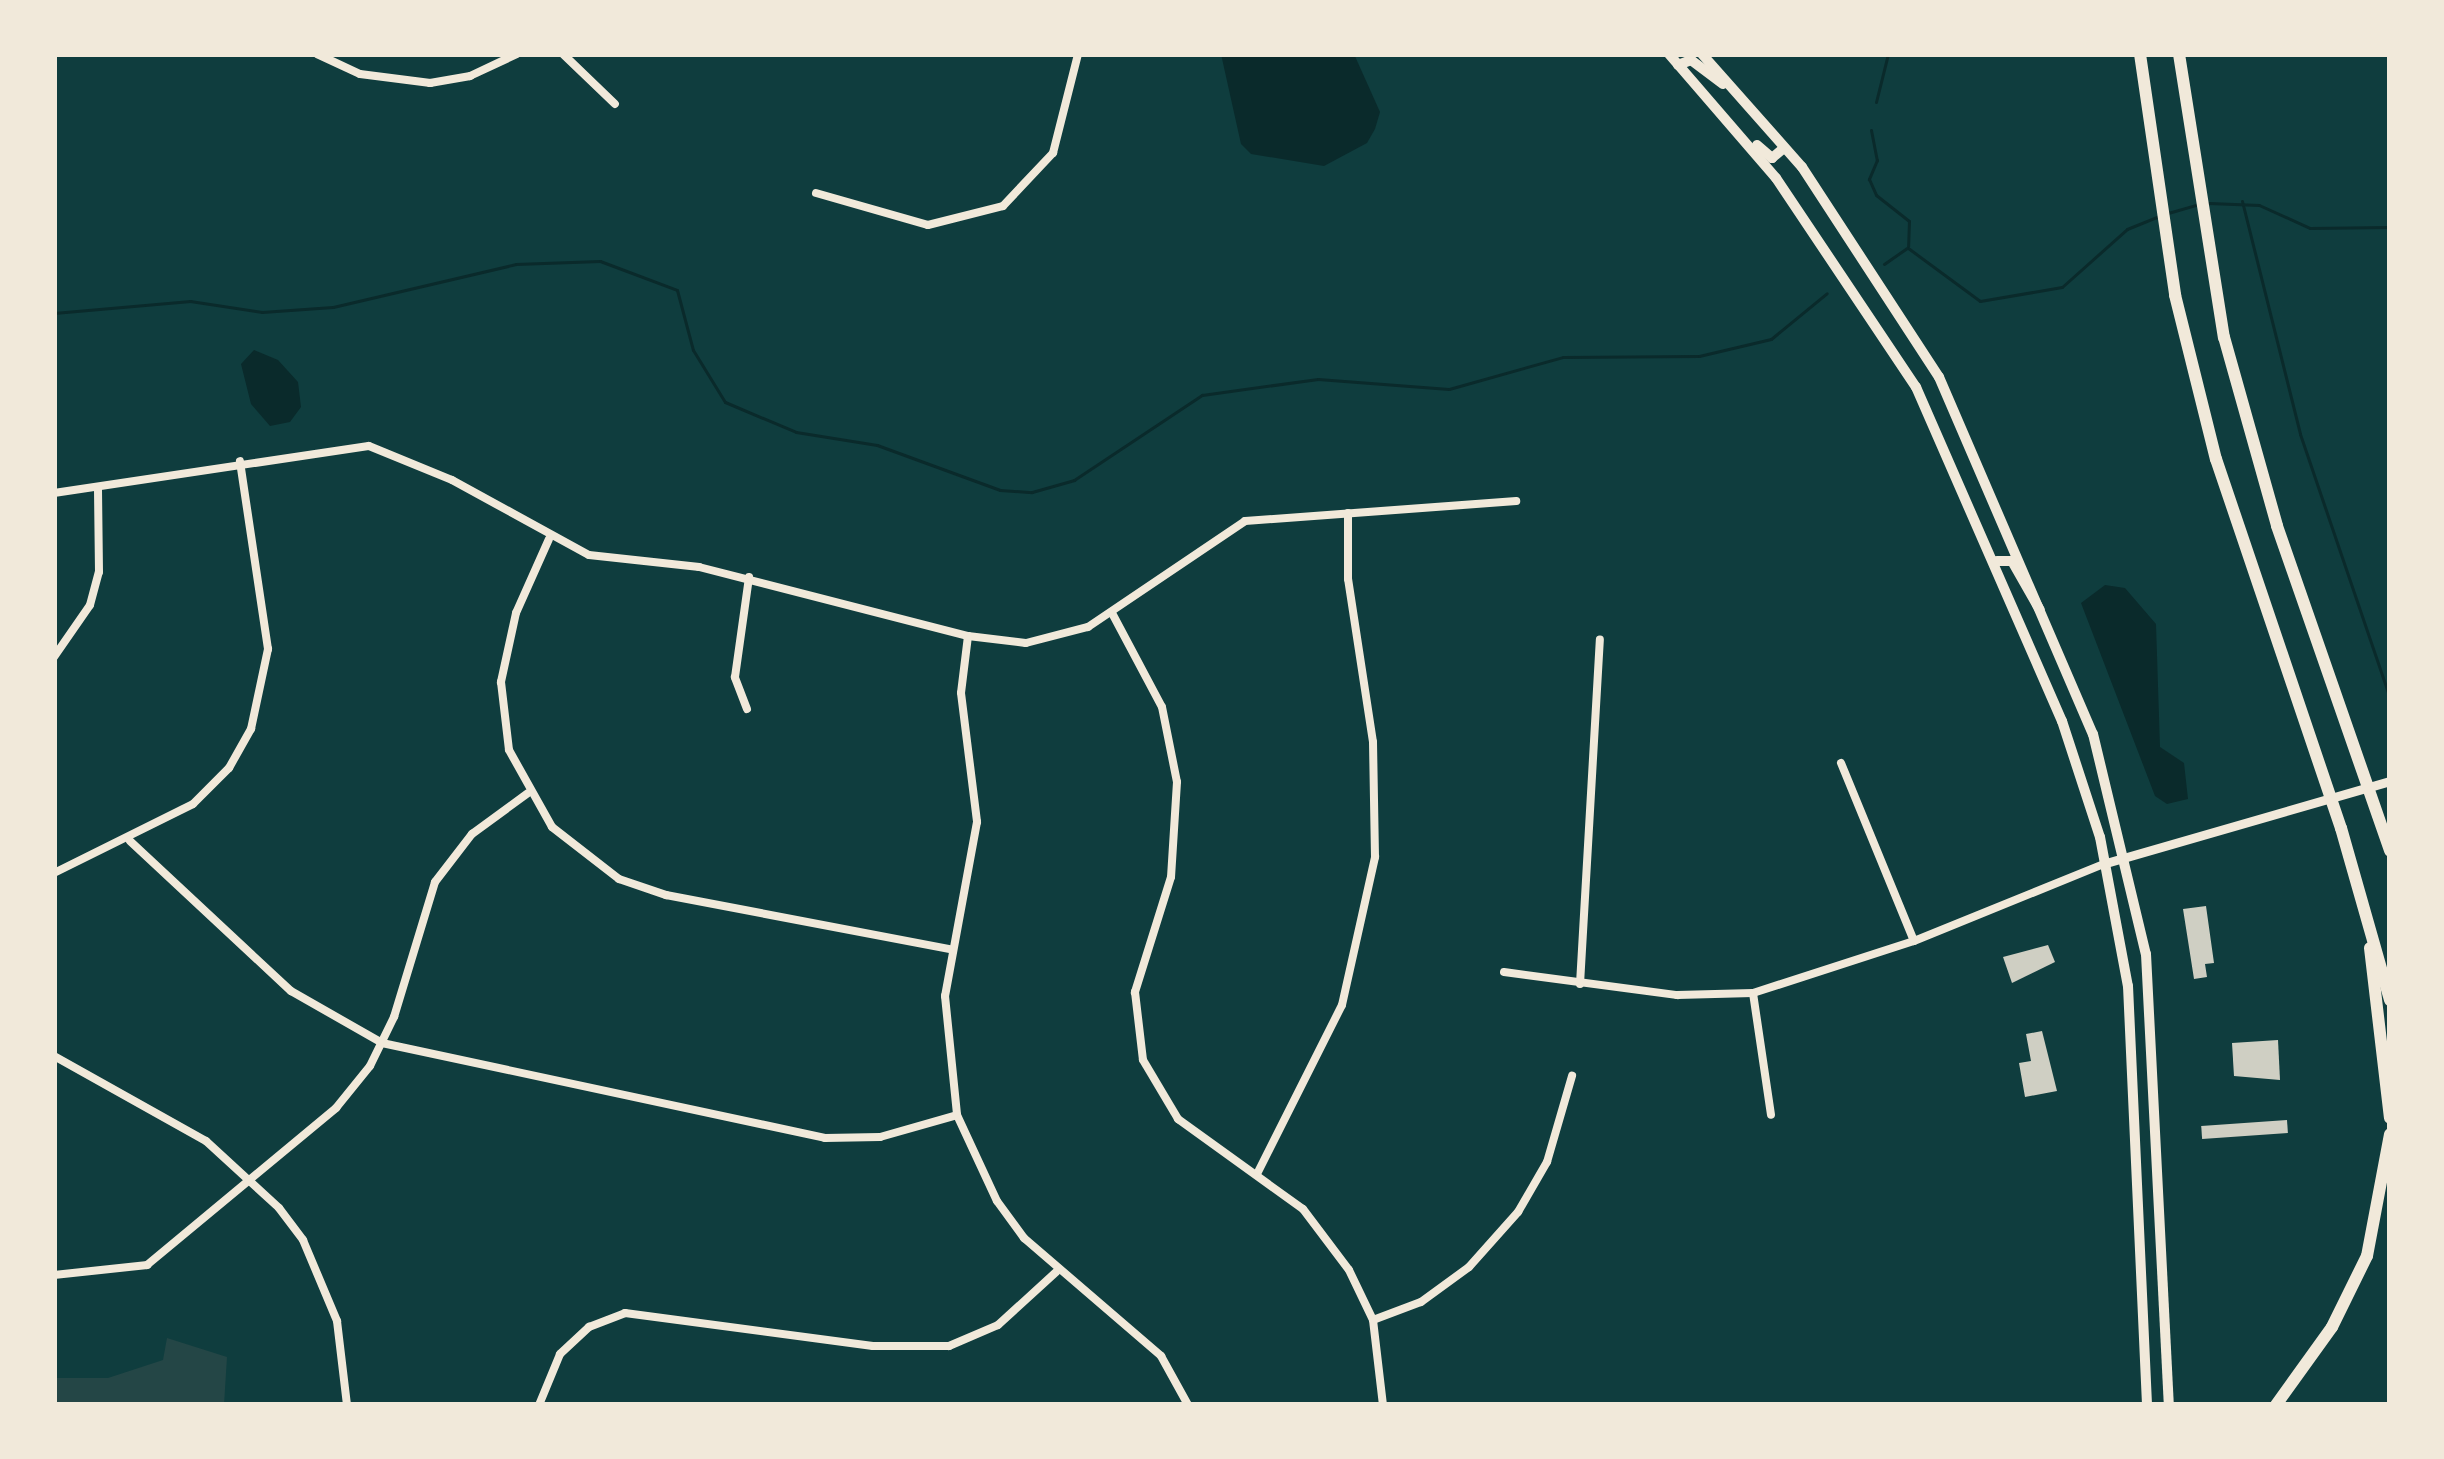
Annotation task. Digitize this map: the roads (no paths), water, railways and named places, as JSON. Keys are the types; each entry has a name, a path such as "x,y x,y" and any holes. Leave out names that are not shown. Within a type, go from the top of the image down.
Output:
{"highway":[{"path":"2140,54 2194,375 2362,894 2390,1000"},
{"path":"2179,54 2224,338 2277,526 2390,851"},
{"path":"2362,894 2390,1118"},
{"path":"2276,1405 2332,1327 2367,1256 2390,1134"}],"main road":[{"path":"1669,54 1732,124 1916,387 1997,561 2062,721 2106,863 2132,1049 2147,1405"},
{"path":"1702,54 1784,148 1939,377 2050,621 2128,858 2152,1023 2169,1405"},
{"path":"1678,64 1691,59 1732,88"},
{"path":"1732,124 1772,158 1784,148"},
{"path":"1997,561 2012,561 2050,621"}],"street":[{"path":"317,54 339,66 430,83 470,76 517,54"},
{"path":"339,66 344,54"},
{"path":"563,54 615,104"},
{"path":"816,193 928,225 1003,206 1053,153 1078,54"},
{"path":"54,493 240,460 369,446 452,480 548,539 640,565 749,577 968,636 1026,643 1069,634 1112,613 1245,521 1516,501"},
{"path":"54,874 130,841 213,786 258,710 266,611 240,460"},
{"path":"54,657 90,604 99,572 98,487"},
{"path":"1257,1174 1342,1005 1375,857 1373,742 1348,579 1348,513"},
{"path":"548,539 516,613 501,682 509,750 528,793 552,827 619,879 950,949"},
{"path":"747,709 735,677 749,577"},
{"path":"1112,613 1162,707 1177,782 1171,877 1135,992 1137,1035 1178,1119 1257,1174 1324,1234 1373,1320 1383,1405"},
{"path":"968,636 961,693 977,822 950,949 945,1046 957,1114 997,1201 1056,1272 1140,1335 1188,1405"},
{"path":"1580,983 1600,640"},
{"path":"1841,763 1914,940"},
{"path":"1504,972 1580,983 1753,993 1914,940 2106,863 2390,781"},
{"path":"54,1275 147,1265 336,1108 382,1043 429,890 472,834 528,793"},
{"path":"130,841 291,991 382,1043 811,1136 880,1137 957,1114"},
{"path":"1753,993 1771,1115"},
{"path":"54,1056 206,1141 251,1180 302,1240 324,1284 347,1405"},
{"path":"1373,1320 1420,1302 1506,1226 1547,1162 1572,1076"},
{"path":"539,1405 560,1354 589,1327 625,1313 904,1349 949,1346 998,1325 1056,1272"}],"waterway":[{"path":"1876,102 1888,54"},
{"path":"1871,130 1877,160 1869,179 1876,195 1909,221 1908,246"},
{"path":"2242,201 2300,434 2390,698"},
{"path":"2209,203 2259,205 2310,228 2390,227"},
{"path":"2168,213 2199,204"},
{"path":"1908,248 1980,301 2062,287 2127,229 2159,216"},
{"path":"1884,264 1907,248"},
{"path":"54,313 190,301 262,312 333,307 516,264 600,261 677,290 693,350 725,402 796,432 877,445 1000,490 1032,492 1074,480 1202,395 1318,379 1449,389 1563,357 1699,356 1771,339 1827,293"}]}
